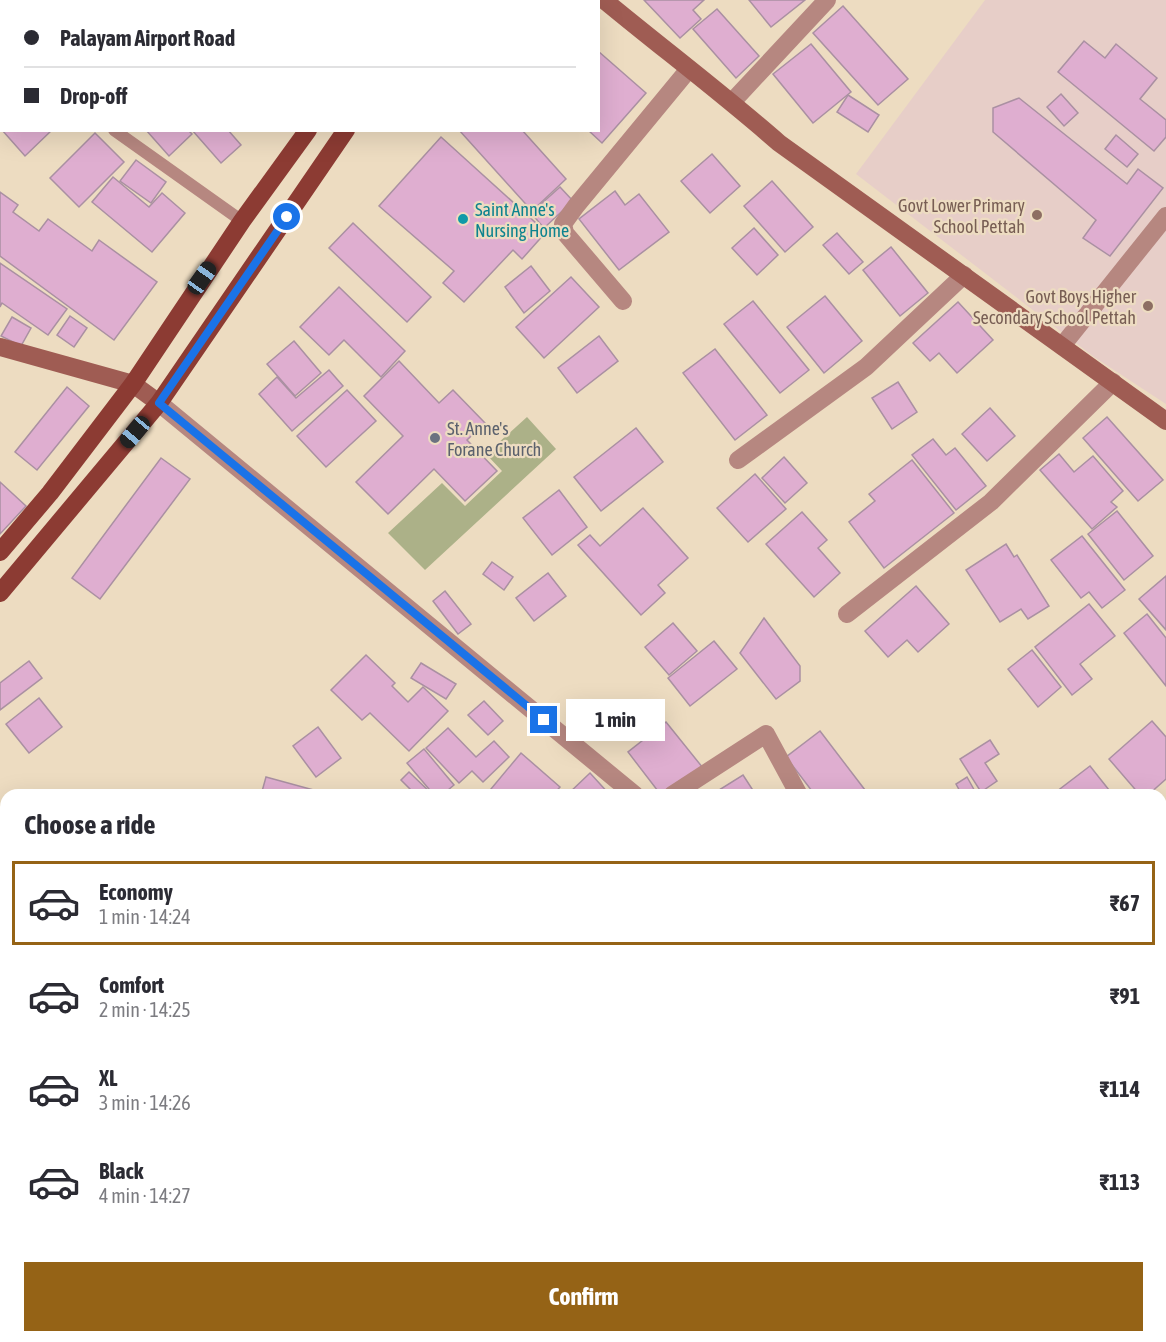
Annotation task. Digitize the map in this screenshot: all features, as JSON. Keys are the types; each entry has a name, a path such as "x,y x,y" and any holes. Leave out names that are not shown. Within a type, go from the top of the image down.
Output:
{"main road":[{"path":"0,552 50,494 133,384 242,221 307,132"},
{"path":"0,593 159,403 345,132"}],"street":[{"path":"604,0 779,142 1166,421"},
{"path":"732,102 827,0"},
{"path":"623,301 565,233 563,224 689,69"},
{"path":"1062,346 1166,216"},
{"path":"738,460 866,367 964,275"},
{"path":"0,347 133,384 628,789"},
{"path":"847,614 991,502 1113,382"},
{"path":"681,789 766,734 796,789"}],"lane":[{"path":"117,132 242,221"}],"shaded area":[{"name":"Govt Lower Primary School Pettah","path":"985,0 1166,0 1166,404 1094,357 856,174"}],"green space":[{"path":"527,417 556,449 425,570 388,533 442,483 465,506 502,471 486,454"}],"building":[{"path":"644,0 704,0 693,10 701,19 680,38"},
{"path":"749,0 805,0 771,27"},
{"path":"843,6 908,79 878,105 813,33"},
{"path":"717,9 759,56 736,78 693,29"},
{"path":"1084,41 1105,58 1116,44 1157,78 1140,99 1166,120 1166,137 1154,151 1058,72"},
{"path":"811,44 851,92 813,123 773,74"},
{"path":"600,53 646,93 602,143 590,132 600,132"},
{"path":"1061,94 1078,113 1064,126 1047,107"},
{"path":"848,95 879,115 868,132 837,112"},
{"path":"1019,98 1127,184 1138,169 1163,188 1110,256 1083,238 1096,220 993,132 993,108"},
{"path":"4,132 50,132 25,156"},
{"path":"148,132 190,132 192,134 169,156"},
{"path":"194,132 230,132 241,145 221,163"},
{"path":"461,132 524,132 566,179 532,211"},
{"path":"95,133 124,162 79,207 50,178"},
{"path":"1116,135 1138,154 1127,167 1105,149"},
{"name":"Saint Anne's Nursing Home","path":"441,137 546,232 522,259 513,250 464,302 443,283 454,271 379,206"},
{"path":"712,154 740,186 710,213 681,181"},
{"path":"136,160 166,182 151,203 120,181"},
{"path":"113,177 149,207 162,193 185,213 152,252 92,202"},
{"path":"772,181 813,227 785,252 744,206"},
{"path":"560,187 573,201 544,228 531,213"},
{"path":"615,191 625,205 639,194 669,232 619,270 579,219"},
{"path":"0,192 18,205 13,212 39,231 48,219 92,251 99,240 157,282 114,340 0,256"},
{"path":"353,223 431,297 407,322 329,248"},
{"path":"754,228 778,255 757,275 732,248"},
{"path":"837,233 863,262 849,274 823,245"},
{"path":"891,247 928,293 900,316 863,270"},
{"path":"0,263 67,309 48,335 2,303 0,307"},
{"path":"531,266 550,291 524,313 505,287"},
{"path":"571,277 599,307 544,358 516,327"},
{"path":"339,287 405,351 381,377 344,340 329,355 300,327"},
{"path":"825,296 862,341 824,373 787,327"},
{"path":"753,301 809,370 780,393 724,324"},
{"path":"958,302 993,340 957,373 939,353 930,361 913,343"},
{"path":"70,316 87,328 74,347 57,335"},
{"path":"12,317 31,328 21,346 1,336"},
{"path":"599,336 618,361 577,393 558,368"},
{"path":"294,341 321,373 295,396 267,364"},
{"path":"715,349 767,415 735,440 683,373"},
{"name":"St. Anne's Forane Church","path":"399,361 439,403 453,390 485,423 467,440 497,471 465,501 434,469 388,514 356,482 403,436 364,396"},
{"path":"329,370 343,386 292,431 259,394 277,377 296,398"},
{"path":"898,382 917,412 892,429 872,398"},
{"path":"67,387 89,406 37,470 15,452"},
{"path":"347,390 376,421 326,467 297,436"},
{"path":"990,408 1015,436 987,461 962,434"},
{"path":"1107,417 1163,480 1138,501 1083,438"},
{"path":"636,428 663,462 601,511 574,477"},
{"path":"933,439 946,455 955,448 986,486 956,510 912,455"},
{"path":"1059,454 1074,472 1093,456 1123,491 1111,502 1117,507 1092,529 1040,470"},
{"path":"784,457 807,483 785,503 762,478"},
{"path":"161,458 190,479 100,599 72,578"},
{"path":"912,460 954,513 884,568 849,522 875,501 869,494"},
{"path":"755,474 786,509 748,542 717,508"},
{"path":"0,482 26,506 0,534"},
{"path":"559,490 587,527 552,555 523,518"},
{"path":"643,508 688,558 658,585 665,593 641,615 578,545 590,535 600,546"},
{"path":"1117,511 1153,556 1124,580 1088,534"},
{"path":"802,512 827,540 818,548 840,573 814,597 766,544"},
{"path":"1082,536 1125,590 1102,608 1089,592 1081,598 1051,560"},
{"path":"1006,544 1014,557 1017,555 1049,606 1028,619 1021,609 1000,622 966,570"},
{"path":"492,562 513,577 504,590 483,574"},
{"path":"548,573 566,596 534,621 516,598"},
{"path":"1166,576 1166,630 1139,599"},
{"path":"916,586 949,624 918,652 907,640 888,657 865,631"},
{"path":"445,591 471,624 458,634 433,601"},
{"path":"1089,604 1115,636 1080,664 1092,679 1072,695 1035,647"},
{"path":"1147,614 1166,638 1166,686 1124,633"},
{"path":"764,618 800,666 800,681 776,699 740,653"},
{"path":"673,623 697,651 669,675 645,647"},
{"path":"714,641 737,669 690,706 668,678"},
{"path":"1032,650 1061,687 1038,707 1008,669"},
{"path":"366,655 395,683 392,686 408,702 423,687 448,711 409,751 370,713 362,720 331,690"},
{"path":"29,661 42,678 0,710 0,683"},
{"path":"421,663 456,684 446,699 411,678"},
{"path":"39,698 62,727 29,753 6,724"},
{"path":"484,701 503,721 488,735 468,715"},
{"path":"1152,721 1166,737 1166,779 1155,789 1135,789 1109,759"},
{"path":"666,722 703,768 677,789 656,789 628,752"},
{"path":"318,727 341,758 316,777 293,746"},
{"path":"448,728 476,757 494,741 509,757 483,782 472,771 459,783 426,748"},
{"path":"820,731 864,789 810,789 786,757"},
{"path":"990,740 999,754 985,763 997,781 985,789 979,789 960,759"},
{"path":"424,749 454,785 449,789 429,789 407,763"},
{"path":"521,753 560,787 558,789 491,789"},
{"path":"1090,766 1108,789 1060,789"},
{"path":"409,772 427,789 410,789 401,780"},
{"path":"590,773 605,789 573,789"},
{"path":"743,775 752,789 721,789"},
{"path":"266,777 310,789 263,789"},
{"path":"967,777 974,789 959,789 956,784"}],"place":[{"name":"Govt Lower Primary School Pettah","path":"1037,215"},
{"name":"Saint Anne's Nursing Home","path":"463,219"},
{"name":"Govt Boys Higher Secondary School Pettah","path":"1148,306"},
{"name":"St. Anne's Forane Church","path":"435,438"}],"route":[{"path":"287,217 159,403 544,720"}]}
